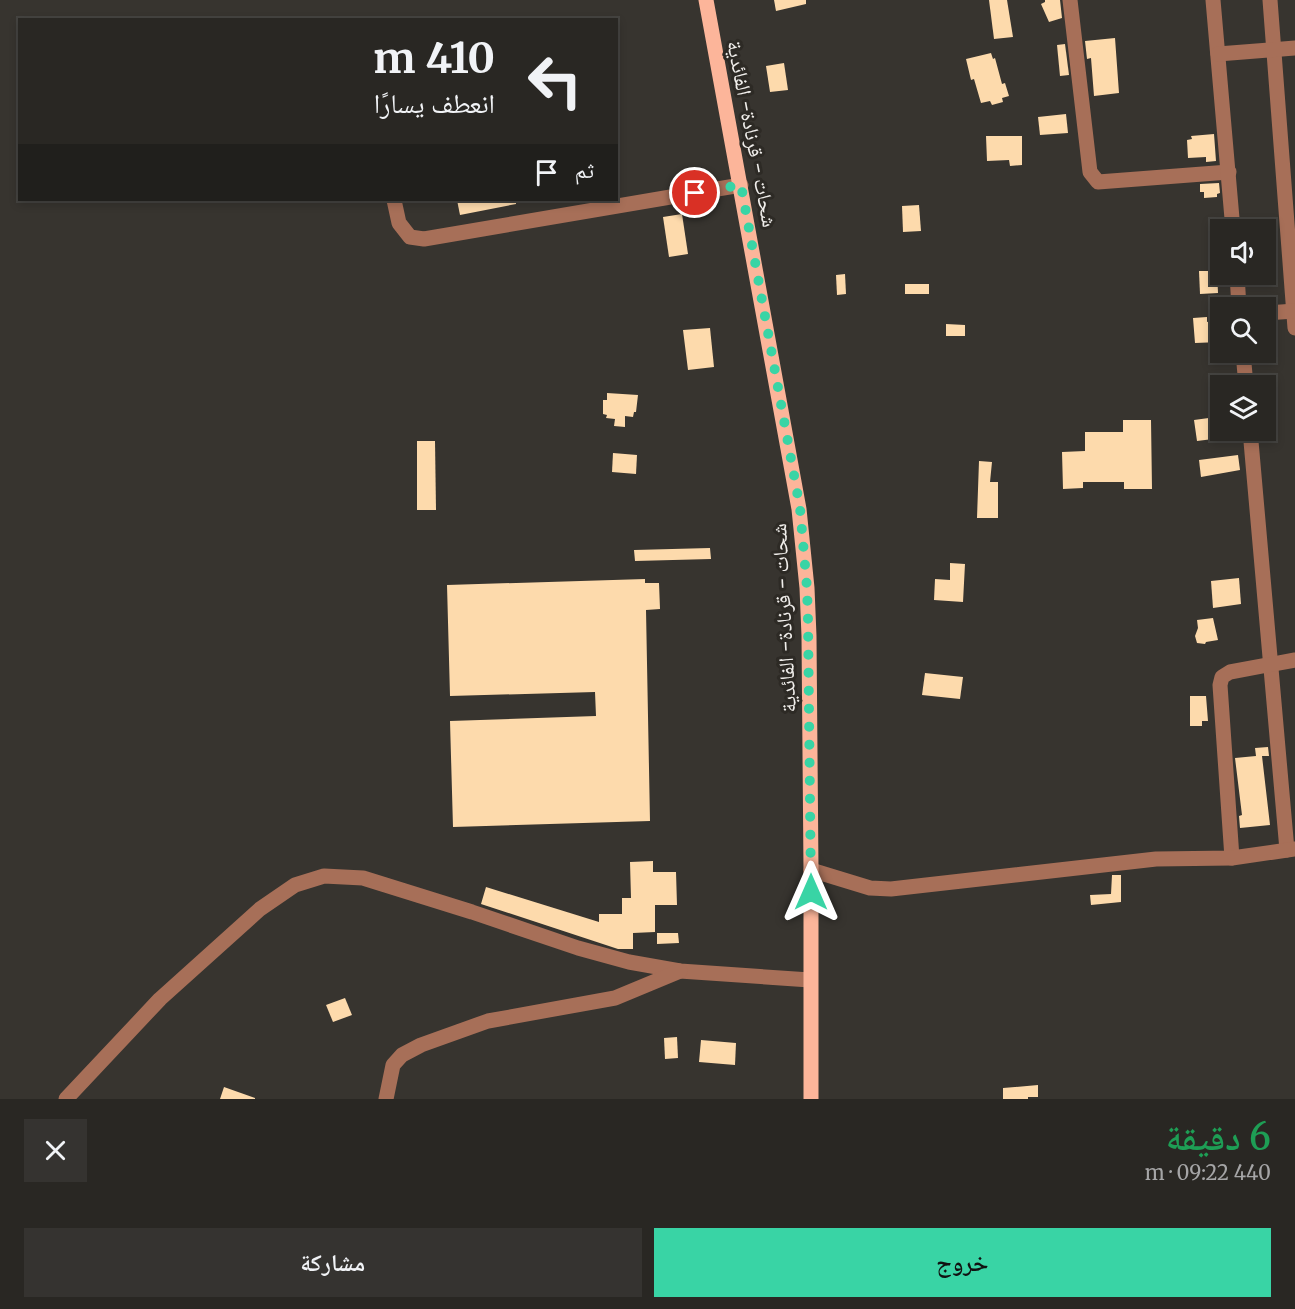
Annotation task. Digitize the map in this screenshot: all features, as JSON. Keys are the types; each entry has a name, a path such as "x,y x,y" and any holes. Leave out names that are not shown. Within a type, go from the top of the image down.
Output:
{"main road":[{"name":"شحات - قرنادة- الفائدية","path":"706,0 800,508 807,588 811,1099"}],"street":[{"path":"1070,0 1090,172 1094,178 1098,182 1229,172"},
{"path":"1213,0 1232,219"},
{"path":"1270,0 1295,328"},
{"path":"1218,54 1295,48"},
{"path":"394,201 399,224 410,237 424,239 741,185"},
{"path":"1276,312 1294,311"},
{"path":"811,870 870,888 891,889 1156,859 1233,858 1291,849 1270,664 1251,441"},
{"path":"1233,858 1220,686 1222,677 1230,672 1295,660"},
{"path":"66,1099 160,999 260,909 296,885 324,876 363,878 578,948 629,962 680,971 810,980"},
{"path":"386,1099 393,1065 402,1055 421,1045 488,1021 615,998 680,971"}],"building":[{"path":"774,0 806,0 806,4 776,11"},
{"path":"989,0 1007,0 1013,37 994,39"},
{"path":"1045,0 1060,0 1062,18 1049,22 1041,4"},
{"path":"1115,38 1119,93 1094,96 1091,58 1087,59 1085,41"},
{"path":"1065,44 1069,75 1060,76 1057,45"},
{"path":"991,53 993,59 995,58 1002,84 1005,83 1009,96 1002,98 1003,102 992,105 990,101 981,103 974,79 971,80 966,59"},
{"path":"784,63 788,90 770,92 766,66"},
{"path":"1066,114 1068,133 1040,135 1038,117"},
{"path":"1214,134 1216,161 1206,162 1206,157 1188,158 1187,140 1192,139 1191,136"},
{"path":"986,136 1022,136 1022,165 1010,166 1009,160 987,161"},
{"path":"1219,183 1220,193 1217,197 1204,198 1204,192 1200,192 1200,184"},
{"path":"457,201 516,201 516,204 460,215"},
{"path":"919,205 921,231 903,232 902,206"},
{"path":"682,214 688,254 669,257 663,217"},
{"path":"1199,271 1210,271 1210,285 1218,285 1218,293 1200,294"},
{"path":"845,274 846,294 837,295 836,275"},
{"path":"905,284 929,284 929,294 905,294"},
{"path":"1207,317 1207,322 1210,321 1210,342 1195,343 1193,318"},
{"path":"946,324 965,325 965,336 946,336"},
{"path":"710,328 714,367 688,370 683,330"},
{"path":"607,393 638,395 636,412 633,417 625,416 625,427 614,426 615,419 606,418 607,415 603,414 603,400 607,400"},
{"path":"1210,418 1210,439 1197,441 1194,420"},
{"path":"1123,420 1151,420 1152,489 1124,489 1124,482 1083,482 1083,488 1063,489 1062,452 1085,451 1085,432 1123,432"},
{"path":"417,441 435,441 436,510 417,510"},
{"path":"613,453 637,455 636,474 612,472"},
{"path":"1238,455 1240,470 1201,477 1199,460"},
{"path":"979,461 992,462 990,482 998,482 998,518 977,518"},
{"path":"710,548 711,559 635,561 634,550"},
{"path":"950,563 965,564 963,602 934,600 935,579 950,580"},
{"path":"1239,578 1241,604 1213,608 1211,581"},
{"path":"645,579 645,583 659,583 660,609 646,610 650,821 453,827 450,721 596,716 595,692 450,696 447,585"},
{"path":"1213,618 1218,640 1205,644 1197,643 1195,636 1198,628 1197,620"},
{"path":"925,673 963,677 960,699 922,695"},
{"path":"1190,696 1206,696 1208,721 1202,721 1202,726 1190,726"},
{"path":"1268,747 1269,756 1262,756 1270,825 1240,828 1239,816 1242,815 1235,758 1256,756 1255,748"},
{"path":"653,861 653,872 676,872 677,905 655,905 655,932 633,933 633,949 618,949 481,904 486,887 599,922 599,914 622,914 622,898 631,898 630,862"},
{"path":"1112,875 1121,875 1121,902 1091,905 1090,895 1111,894"},
{"path":"657,933 678,933 679,943 657,944"},
{"path":"345,998 352,1015 333,1022 326,1005"},
{"path":"677,1037 678,1058 665,1059 664,1038"},
{"path":"701,1040 736,1043 735,1065 699,1062"},
{"path":"1038,1085 1038,1097 1003,1099 1003,1088"},
{"path":"224,1087 255,1098 255,1099 220,1099"}],"route":[{"path":"695,193 741,185 800,508 808,620 811,892"}]}
